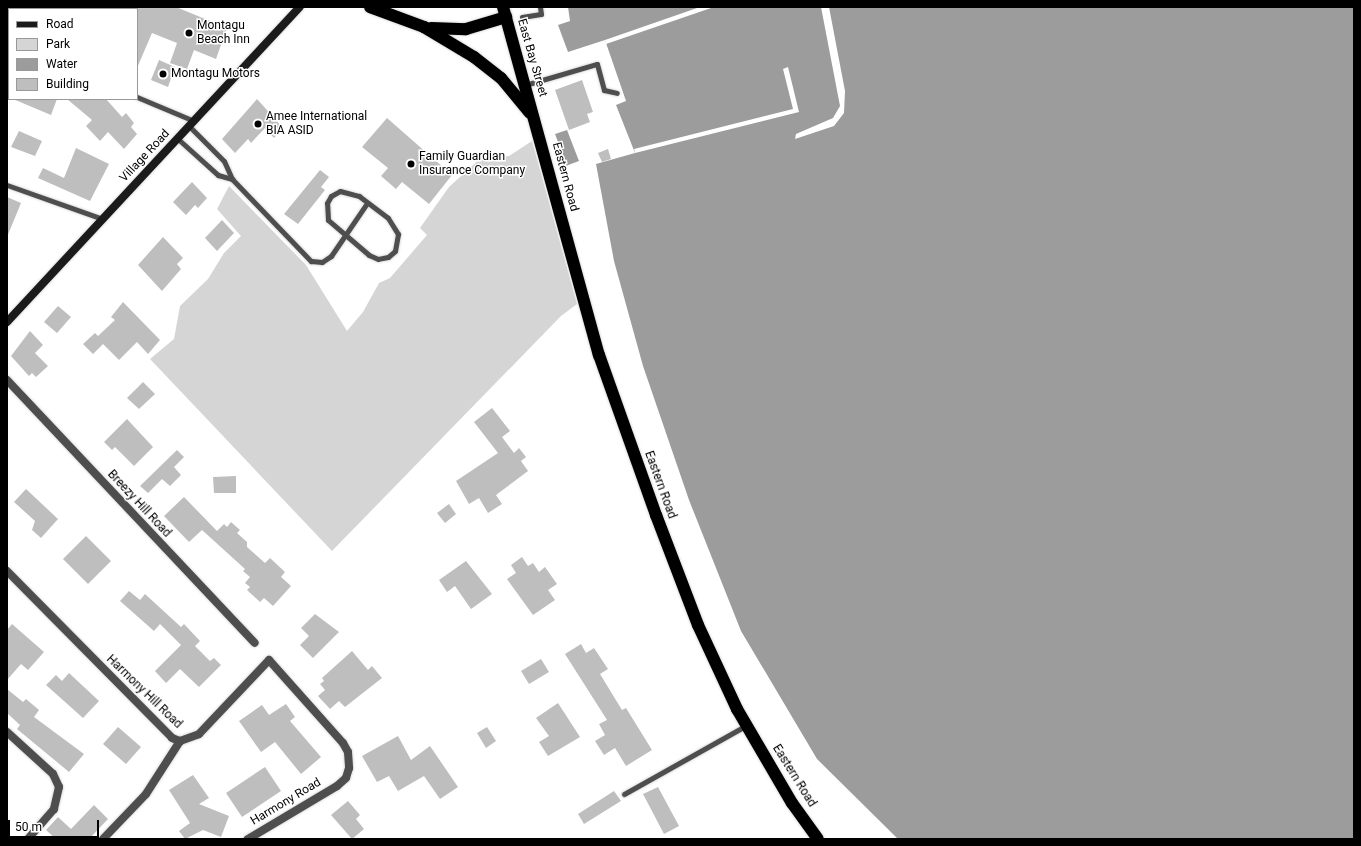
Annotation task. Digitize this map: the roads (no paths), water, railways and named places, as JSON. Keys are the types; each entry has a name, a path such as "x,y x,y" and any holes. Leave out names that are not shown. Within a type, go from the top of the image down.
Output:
{"highway":[{"path":"370,7 424,27 474,57 501,78 534,117"},
{"path":"424,27 466,29 505,12"},
{"name":"East Bay Street","path":"505,12 534,117"},
{"name":"Eastern Road","path":"534,117 599,354 698,625 747,726 792,803 818,839"}],"main road":[{"name":"Village Road","path":"7,322 300,7"}],"street":[{"name":"Breezy Hill Road","path":"7,380 255,643"},
{"path":"7,584 10,574"},
{"name":"Harmony Hill Road","path":"10,574 162,729 180,741 199,734 269,660 348,752 348,773 337,786"},
{"path":"7,732 53,774 59,787 54,809 28,839"},
{"path":"103,839 146,794 180,741"},
{"name":"Harmony Road","path":"248,839 337,786"}],"lane":[{"path":"522,17 541,14 540,7"},
{"path":"524,85 597,64 604,90 617,93"},
{"path":"138,97 192,123 224,161 232,180 311,261 322,262 331,256 367,203"},
{"path":"178,139 218,175 232,180"},
{"path":"7,185 103,218"},
{"path":"340,191 348,191 367,203 388,218 398,234 395,251 388,257 378,259 345,236 328,220 327,203 331,196 340,191"},
{"path":"624,794 747,726"}],"water":[{"path":"568,7 1354,7 1354,839 898,839 817,759 741,631 689,500 643,366 614,261 596,164 635,153 616,105 626,101 605,40 568,52 558,25 570,21"},
{"path":"567,130 579,161 563,167 559,157 563,155 555,134"}],"place":[{"name":"Montagu Beach Inn","path":"189,33"},
{"name":"Montagu Motors","path":"163,74"},
{"name":"Amee International BIA ASID","path":"258,124"},
{"name":"Family Guardian Insurance Company","path":"411,164"}]}
